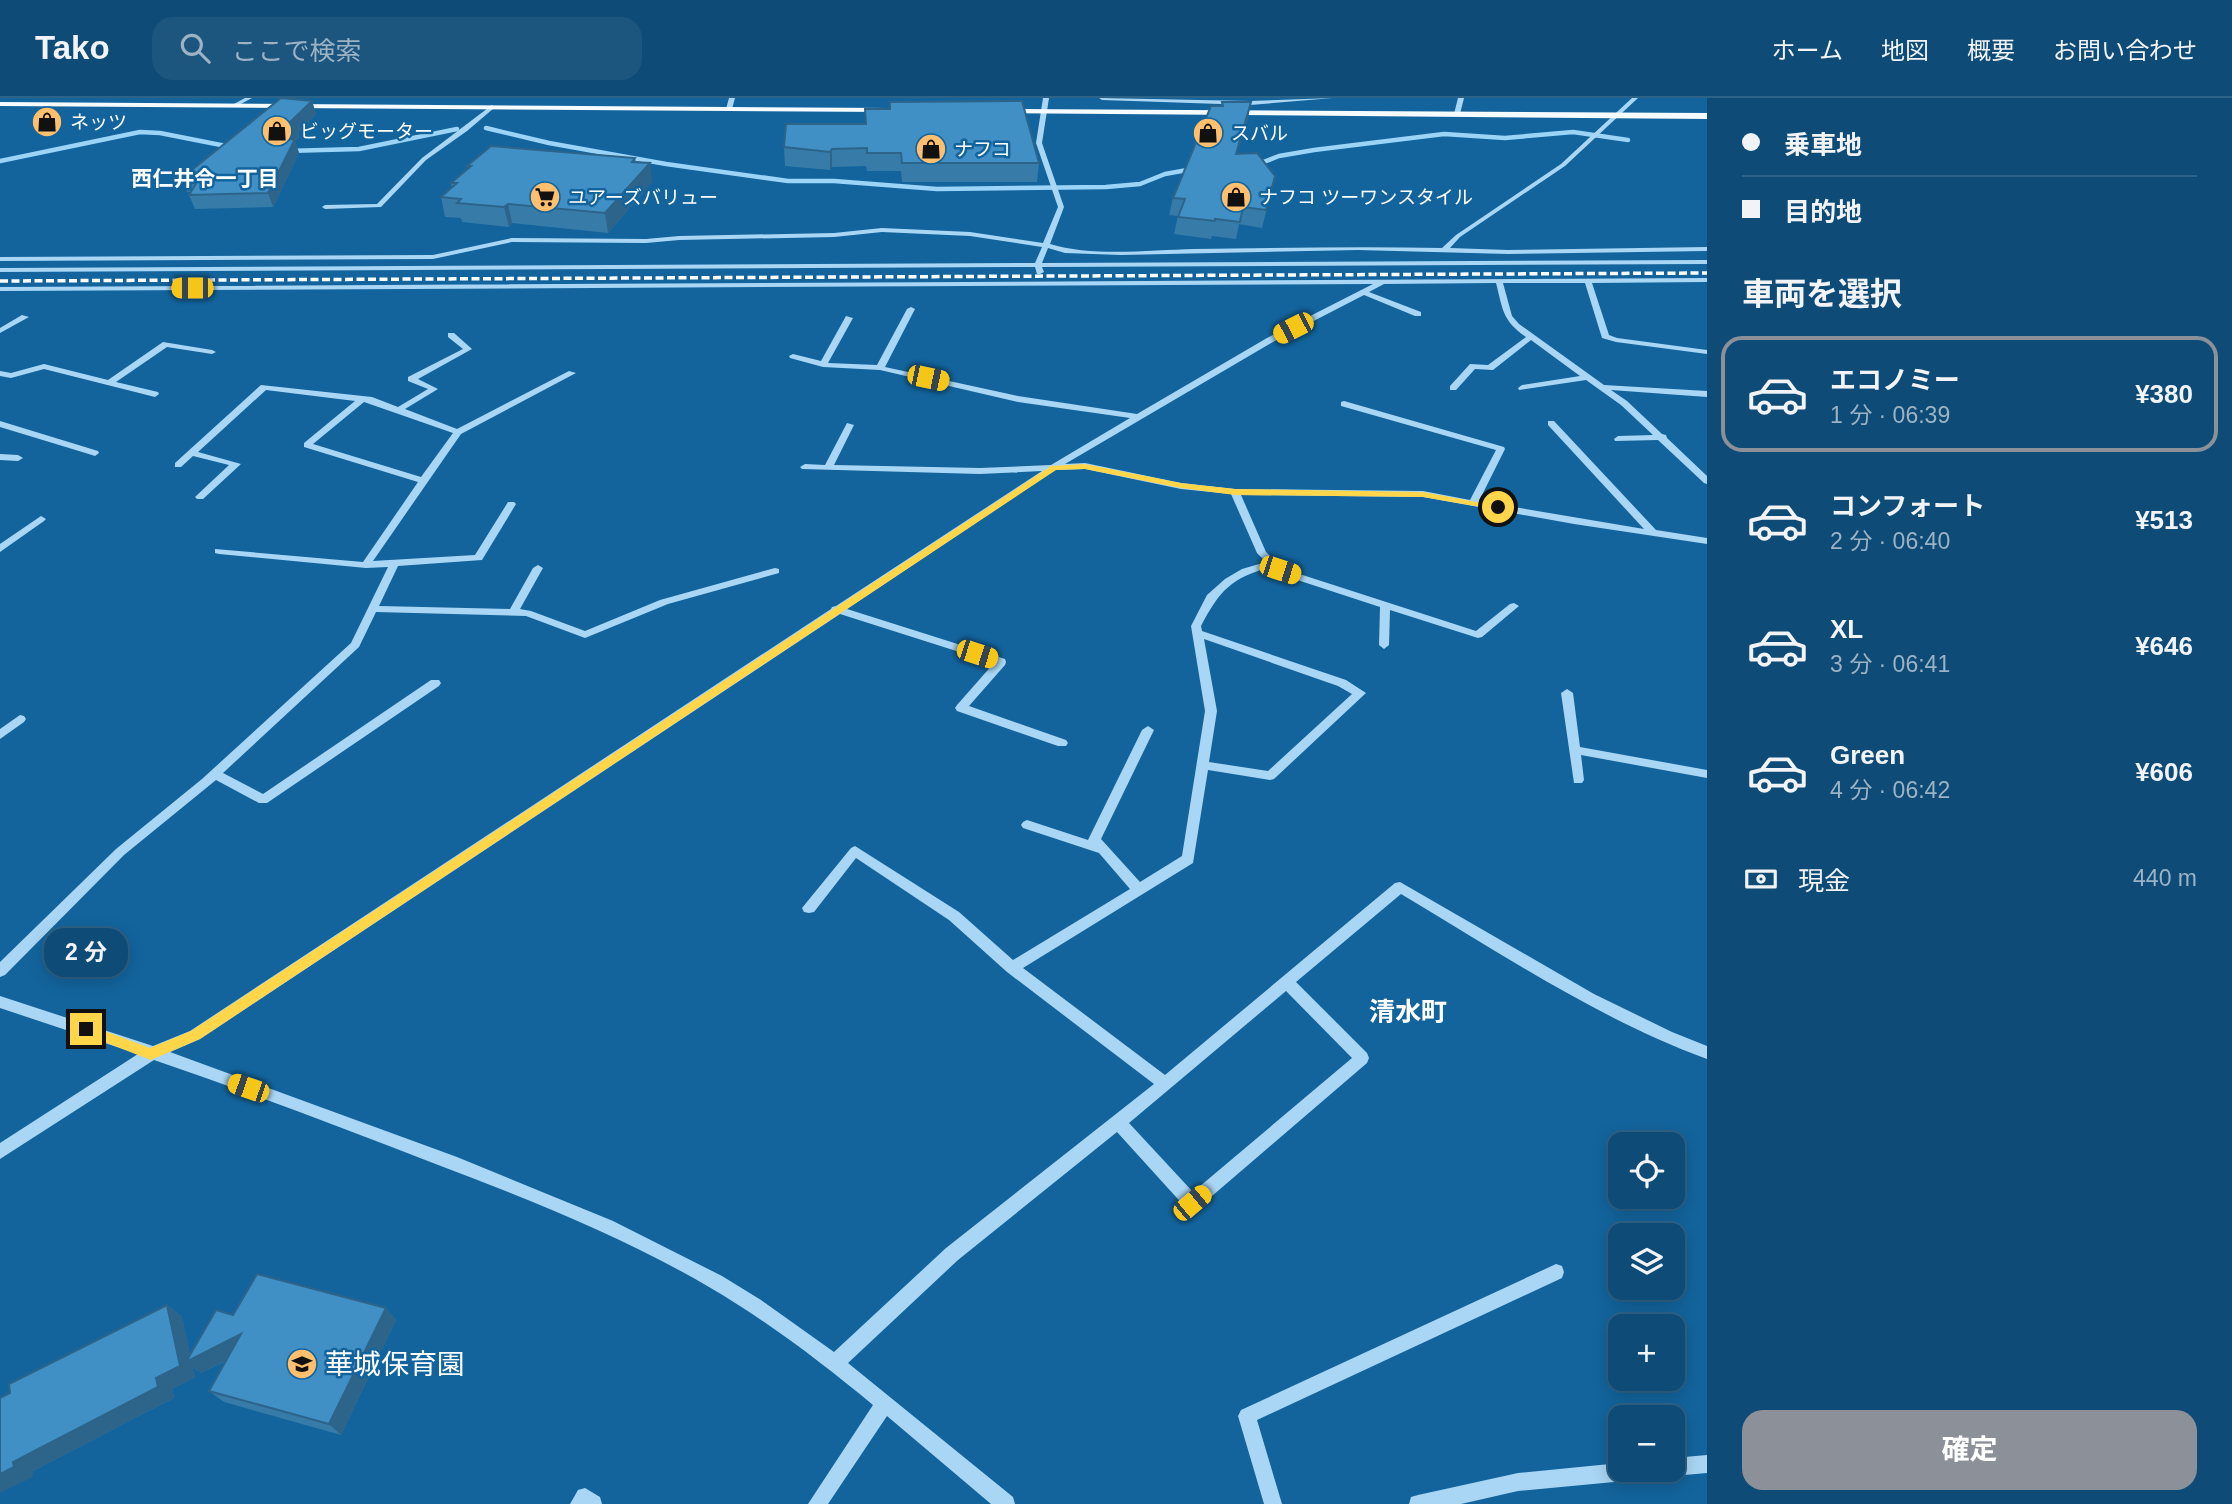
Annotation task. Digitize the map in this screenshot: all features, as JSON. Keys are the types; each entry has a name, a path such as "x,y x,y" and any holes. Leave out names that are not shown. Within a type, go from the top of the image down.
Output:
{"main road":[{"path":"0,104 894,110"},
{"path":"989,110 1707,116"}],"street":[{"path":"235,105 249,98"},
{"path":"730,109 732,98"},
{"path":"1043,283 1038,265 1061,207 1039,143 1046,98"},
{"path":"1102,98 1289,103 1330,98"},
{"path":"1457,114 1461,98"},
{"path":"1444,250 1458,236 1563,165 1635,98"},
{"path":"1172,100 1174,111"},
{"path":"1289,103 1299,113"},
{"path":"325,207 379,206 424,159 492,107"},
{"path":"0,259 433,257 512,240 646,241 834,235 882,230 970,234 1046,245 1065,251 1121,253 1358,248 1508,252 1707,249"},
{"path":"1358,248 1385,281"},
{"path":"0,270 1707,262"},
{"path":"0,289 1707,280"},
{"path":"0,1152 151,1054 195,1035 1054,467 1270,340 1385,281"},
{"path":"1499,281 1508,316 1529,338 1602,387 1663,437 1707,481"},
{"path":"1588,281 1605,336 1616,340 1707,352"},
{"path":"1363,292 1418,314"},
{"path":"880,368 911,309"},
{"path":"0,331 25,317"},
{"path":"823,365 849,318"},
{"path":"398,410 434,389 411,379 468,349 451,335"},
{"path":"1453,388 1473,366 1490,368 1529,338"},
{"path":"108,383 166,344 212,352"},
{"path":"793,356 823,365 880,368 1018,399 1138,417"},
{"path":"0,373 11,376 44,366 155,394"},
{"path":"366,565 458,432 572,373"},
{"path":"1522,388 1588,377"},
{"path":"178,465 264,387 362,399 458,432"},
{"path":"1602,387 1707,394"},
{"path":"362,399 307,445 423,481"},
{"path":"1344,404 1501,449 1473,503"},
{"path":"1551,423 1653,533"},
{"path":"0,424 94,453"},
{"path":"828,467 850,425"},
{"path":"1618,439 1663,437"},
{"path":"191,453 236,464 200,497"},
{"path":"0,457 18,458"},
{"path":"805,467 980,471 1085,466 1181,486 1235,492 1423,494 1707,541"},
{"path":"1235,492 1262,553 1280,570 1478,635 1514,606"},
{"path":"219,551 366,565 478,558 511,504"},
{"path":"0,549 41,519"},
{"path":"0,971 120,852 215,774 355,645 394,564"},
{"path":"1012,968 1188,859 1211,711 1196,626 1211,597 1229,581 1246,571 1271,564"},
{"path":"513,613 538,568"},
{"path":"373,609 527,613 585,635 664,602 775,572"},
{"path":"1384,645 1385,604"},
{"path":"836,609 1001,662 961,708 1062,743"},
{"path":"1198,633 1342,683 1360,693 1270,776 1204,765"},
{"path":"215,774 263,800 435,683"},
{"path":"1567,693 1578,780"},
{"path":"0,735 20,719"},
{"path":"1139,890 1094,840 1148,730"},
{"path":"1574,750 1707,774"},
{"path":"1027,825 1104,851"},
{"path":"809,908 855,851 954,916 1012,968 1164,1084"},
{"path":"836,1362 952,1254 1118,1122 1400,887 1569,987 1670,1039 1707,1053"},
{"path":"1118,1122 1192,1203 1362,1058 1286,981"},
{"path":"0,1002 86,1029 322,1113 608,1224 717,1283 836,1362 1006,1504"},
{"path":"1273,1504 1247,1416 1556,1272"},
{"path":"817,1504 885,1403"},
{"path":"1685,1467 1707,1464"},
{"path":"1418,1504 1518,1482 1608,1474"},
{"path":"579,1504 585,1497 593,1504"}],"building":[{"path":"281,98 312,101 288,124 295,124 279,140 295,139 268,193 189,195 200,177 182,178"},
{"path":"1022,101 1039,163 902,163 901,153 867,153 867,148 832,149 830,152 784,147 786,124 866,124 865,109 890,109 890,102"},
{"path":"1222,102 1251,102 1236,154 1257,153 1275,176 1266,210 1243,207 1240,222 1178,217 1185,199 1173,198 1211,106 1223,106"},
{"path":"491,146 635,158 632,162 650,163 605,213 508,204 504,207 457,203 461,199 441,197 457,183 451,183 471,166 467,166"},
{"path":"257,1274 386,1308 329,1424 209,1391 241,1334 186,1362 216,1310 233,1315"},
{"path":"167,1305 180,1366 156,1378 158,1387 13,1462 14,1467 0,1474 0,1398 10,1393 9,1384"}],"waterway":[{"path":"486,128 549,143 666,164 788,181 834,181 937,189 1106,187 1140,184 1165,174 1193,169"},
{"path":"286,151 359,149 457,129"},
{"path":"0,161 140,132 160,133 231,147"},
{"path":"1256,165 1279,156 1314,150 1444,134 1505,138 1573,132 1628,140"}],"railway":[{"path":"0,281 1707,273"}],"place":[{"name":"ネッツ","path":"47,122"},
{"name":"ビッグモーター","path":"277,131"},
{"name":"スバル","path":"1208,133"},
{"name":"ナフコ","path":"931,149"},
{"name":"ユアーズバリュー","path":"545,197"},
{"name":"ナフコ ツーワンスタイル","path":"1236,197"},
{"name":"華城保育園","path":"302,1364"}],"district":[{"name":"西仁井令一丁目","path":"205,179"},
{"name":"清水町","path":"1408,1012"}],"route":[{"path":"86,1029 151,1054 195,1035 1054,467 1085,466 1181,486 1235,492 1423,494 1498,507"}]}
